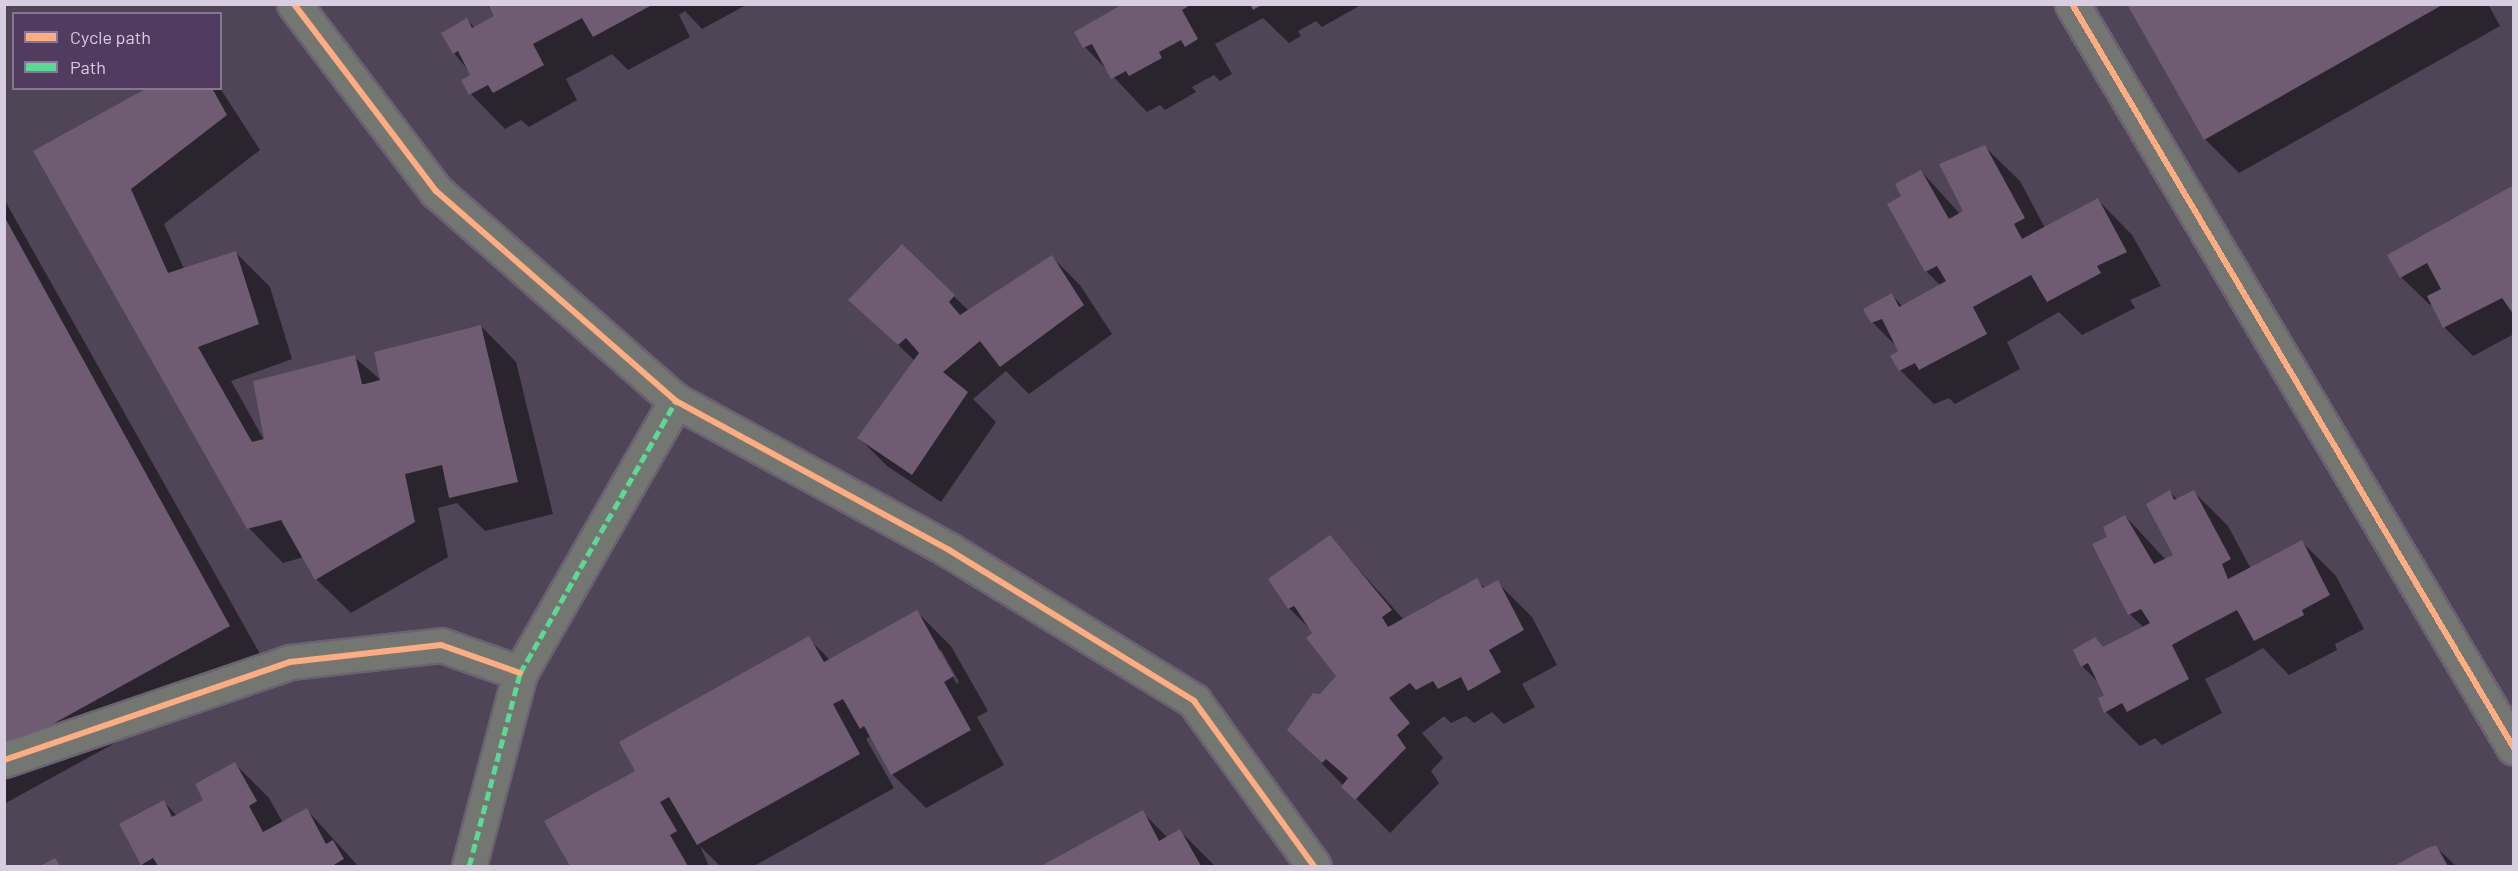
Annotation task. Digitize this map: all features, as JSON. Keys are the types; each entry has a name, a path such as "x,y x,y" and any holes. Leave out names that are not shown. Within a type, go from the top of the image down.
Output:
{"street":[{"path":"294,4 436,191 676,401 949,550 1194,701 1314,867"},
{"path":"2072,4 2514,748"},
{"path":"469,867 520,673 676,401"},
{"path":"4,760 290,662 441,645 520,673"}],"building":[{"path":"1123,4 1192,4 1182,10 1198,39 1185,47 1181,40 1159,52 1162,58 1129,76 1126,71 1111,79 1092,44 1083,48 1074,32"},
{"path":"1250,4 1263,4 1253,10"},
{"path":"2127,4 2444,4 2204,140"},
{"path":"488,5 652,5 593,37 582,18 533,44 544,65 493,93 488,85 469,95 461,80 470,75 458,51 453,54 441,33 467,18 472,28 494,16"},
{"path":"143,90 213,90 227,115 131,189 168,273 236,251 259,324 198,347 252,442 264,439 253,381 355,355 362,384 365,384 380,380 374,352 481,325 518,482 449,498 442,465 405,474 415,522 315,580 281,520 247,529 33,151"},
{"path":"1985,145 2025,218 2014,224 2022,239 2098,198 2127,252 2097,266 2101,273 2047,302 2031,275 1973,307 1987,334 1919,370 1915,363 1899,371 1890,356 1898,351 1882,319 1871,323 1863,309 1892,293 1899,307 1946,281 1937,266 1925,272 1887,204 1901,196 1895,184 1921,170 1949,219 1963,211 1939,164"},
{"path":"2514,185 2514,315 2502,298 2443,328 2427,296 2441,289 2427,263 2400,278 2387,255"},
{"path":"4,216 230,626 4,751"},
{"path":"902,244 955,295 949,302 960,315 1052,255 1084,305 1000,367 980,341 943,372 968,392 912,475 857,438 919,353 906,338 898,345 848,300"},
{"path":"2170,490 2174,500 2194,490 2231,559 2222,564 2228,579 2302,540 2330,595 2302,610 2304,615 2254,641 2237,610 2172,645 2189,679 2127,712 2122,703 2104,713 2098,698 2104,695 2088,663 2081,667 2073,650 2095,637 2103,647 2150,623 2141,609 2128,615 2092,544 2107,537 2103,527 2125,515 2154,564 2173,555 2146,504"},
{"path":"1330,535 1392,610 1382,617 1388,627 1477,578 1483,588 1498,580 1524,630 1489,650 1501,672 1468,691 1461,677 1438,689 1433,681 1416,690 1410,683 1389,698 1410,723 1397,735 1406,748 1355,800 1341,787 1348,778 1326,759 1322,763 1287,730 1313,693 1320,694 1336,676 1306,638 1312,633 1297,610 1294,606 1288,609 1268,579"},
{"path":"917,610 954,676 944,682 971,730 891,775 864,726 860,729 843,699 833,704 860,754 697,845 669,797 660,802 677,831 670,835 688,866 570,866 544,821 635,771 619,742 809,636 824,662"},
{"path":"235,762 257,801 249,806 263,832 307,808 326,844 333,840 344,859 332,866 158,866 153,858 141,865 119,824 164,800 172,817 203,800 195,784"},
{"path":"1143,810 1159,841 1180,829 1201,866 1041,866"},
{"path":"2436,845 2448,866 2394,866 2425,849"},
{"path":"55,858 60,866 40,866"}],"marked path":[{"path":"469,866 520,673 676,401"}],"cycle path":[{"path":"294,4 436,191 676,401 949,550 1194,701 1314,866"},
{"path":"2072,4 2514,748"},
{"path":"4,760 290,662 441,645 520,673"}]}
